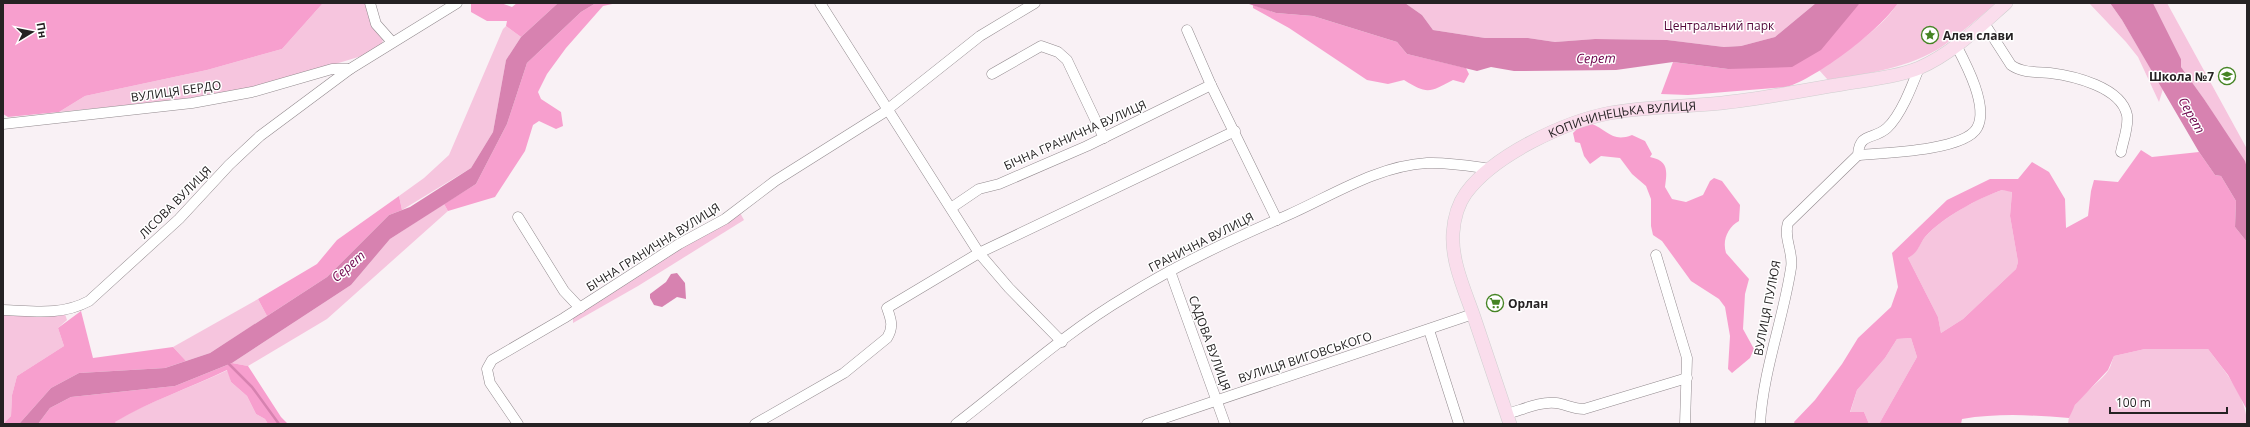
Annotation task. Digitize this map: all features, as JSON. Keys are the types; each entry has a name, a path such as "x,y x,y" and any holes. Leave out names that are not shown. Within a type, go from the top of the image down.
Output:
{"main road":[{"name":"КОПИЧИНЕЦЬКА ВУЛИЦЯ","path":"1508,419 1454,253 1453,230 1463,198 1471,187 1491,169 1512,154 1551,133 1598,115 1622,111 1724,103 1879,78 1919,68 1956,45 2006,3"}],"street":[{"path":"370,3 376,24 392,42"},
{"name":"ЛІСОВА ВУЛИЦЯ","path":"3,310 48,312 73,308 89,301 179,220 248,146 350,69 457,3"},
{"path":"820,3 979,253 1008,288 1062,342"},
{"name":"БІЧНА ГРАНИЧНА ВУЛИЦЯ","path":"518,424 490,383 486,372 487,365 498,355 580,308 679,244 724,219 775,181 888,110 972,42 1034,3"},
{"path":"1984,23 2012,65 2017,70 2058,74 2106,90 2119,99 2127,117 2121,152"},
{"path":"1187,30 1211,85 1235,131 1277,220"},
{"path":"1858,155 1931,149 1962,138 1976,130 1979,124 1978,96 1974,79 1956,45"},
{"path":"992,74 1041,46 1048,47 1058,52 1069,64 1104,138"},
{"name":"ВУЛИЦЯ ПУЛЮЯ","path":"1760,424 1762,400 1792,266 1786,234 1788,223 1858,155 1858,146 1863,139 1885,129 1906,97 1919,68"},
{"name":"ВУЛИЦЯ БЕРДО","path":"3,124 88,116 192,103 252,92 332,69 350,69"},
{"name":"БІЧНА ГРАНИЧНА ВУЛИЦЯ","path":"951,208 978,189 999,184 1104,138 1211,85"},
{"path":"755,424 849,369 889,334 892,323 887,308 979,253 1235,131"},
{"name":"ГРАНИЧНА ВУЛИЦЯ","path":"956,424 1110,306 1170,271 1277,220 1362,180 1400,167 1436,163 1491,169"},
{"path":"518,217 564,291 580,308"},
{"path":"1656,255 1687,358 1685,424"},
{"name":"САДОВА ВУЛИЦЯ","path":"1170,271 1225,424"},
{"name":"ВУЛИЦЯ ВИГОВСЬКОГО","path":"1147,424 1473,314"},
{"path":"1429,330 1459,424"},
{"name":"КОПИЧИНЕЦЬКА ВУЛИЦЯ","path":"1508,419 1540,404 1557,403 1568,407 1584,409 1686,378"}],"green space":[{"path":"323,3 369,3 383,39 382,44 365,55 259,87 198,98 59,112 85,96 207,70 282,49"},
{"name":"Центральний парк","path":"1405,3 1816,3 1775,37 1741,46 1724,47 1667,40 1595,39 1555,42 1528,38 1485,38 1433,30 1422,15"},
{"path":"1898,3 1996,3 1977,20 1930,54 1887,69 1828,80 1819,70 1872,32"},
{"path":"2089,3 2110,3 2122,20 2163,89 2159,102 2138,57"},
{"path":"2153,3 2167,3 2247,149 2247,168 2204,99 2181,67 2181,59"},
{"path":"506,26 521,37 506,60 493,132 471,168 402,210 399,196 424,178 449,155 503,29"},
{"path":"2002,190 2012,191 2010,216 2018,262 2016,269 1963,319 1941,333 1938,317 1908,258 1916,251 1925,237 1941,223 1972,203"},
{"path":"444,204 448,211 327,319 248,366 232,363 351,285 390,239"},
{"path":"739,211 744,220 638,286 573,323 573,317"},
{"path":"258,299 267,316 210,353 186,361 173,347"},
{"path":"3,313 44,317 65,314 67,320 58,328 64,346 17,376 12,395 11,416 3,424"},
{"path":"1911,338 1917,357 1879,424 1869,424 1864,412 1850,413 1857,390 1885,358 1897,339"},
{"path":"2145,349 2208,349 2234,384 2243,404 2247,424 2068,424 2073,408 2108,371 2114,356"},
{"path":"228,370 231,382 247,396 256,414 265,419 268,424 116,424 114,422 128,414"}],"shaded area":[{"path":"3,3 323,3 282,49 207,70 85,96 59,112 8,117 3,114"},
{"path":"471,3 501,3 512,7 517,3 558,3 521,37 506,26 507,21 487,21 471,12"},
{"path":"596,3 617,3 603,6 566,48 547,74 538,92 541,99 561,112 563,126 556,129 539,121 533,125 525,151 495,197 448,211 444,204 476,184 507,124 527,63 581,12"},
{"path":"1860,3 1898,3 1877,27 1847,52 1815,74 1800,82 1787,87 1688,95 1661,94 1673,62 1728,69 1855,8"},
{"path":"1253,5 1276,13 1313,16 1397,42 1407,54 1466,68 1469,74 1464,83 1453,80 1428,90 1418,88 1404,80 1388,84 1367,80 1289,28 1253,8"},
{"path":"1590,123 1615,137 1632,135 1645,141 1652,154 1650,157 1661,161 1664,164 1666,172 1665,187 1672,199 1686,202 1703,195 1710,181 1714,178 1722,181 1740,205 1739,221 1729,230 1725,239 1725,248 1726,253 1749,279 1745,294 1743,329 1754,349 1750,358 1732,373 1728,369 1730,336 1725,307 1719,299 1691,281 1662,241 1653,235 1651,226 1651,199 1646,186 1632,174 1620,158 1601,156 1590,164 1584,156 1580,143 1575,142 1573,133 1581,125"},
{"path":"2141,150 2152,157 2199,152 2215,175 2221,176 2236,201 2235,227 2247,242 2247,410 2228,375 2208,349 2145,349 2114,356 2108,370 2075,405 2069,418 2029,415 2002,415 1962,419 1961,424 1879,424 1917,357 1911,338 1897,339 1885,358 1857,390 1850,412 1864,412 1869,424 1795,424 1794,422 1815,400 1842,364 1858,338 1891,307 1898,287 1892,253 1947,200 1990,179 2018,179 2032,162 2049,172 2065,199 2066,228 2088,216 2094,180 2118,182","holes":["2002,190 2012,192 2010,216 2018,262 2016,269 1963,319 1941,333 1938,317 1908,258 1916,251 1925,237 1932,230 1941,222 1961,209"]},
{"path":"399,196 402,210 389,215 327,277 267,316 258,299 317,264 337,240"},
{"path":"81,311 93,358 173,347 186,361 165,368 79,373 51,388 19,424 3,424 11,416 12,395 17,376 64,346 58,328"},
{"path":"232,363 248,366 281,417 288,424 268,424 265,419 256,414 247,396 231,382 227,370 128,414 115,422 116,424 38,424 50,408 71,397 175,386"}],"water":[{"name":"Серет","path":"558,3 596,3 581,12 527,63 507,124 476,184 390,239 351,285 232,363 175,386 71,397 50,408 38,424 19,424 51,388 79,373 165,368 210,353 327,277 389,215 410,207 471,168 493,132 506,60 521,37"},
{"name":"Серет","path":"1246,3 1405,3 1422,15 1433,30 1485,38 1528,38 1555,42 1595,39 1667,40 1724,47 1741,46 1775,37 1816,3 1860,3 1821,50 1792,67 1728,69 1673,62 1616,70 1514,71 1491,67 1477,71 1407,54 1397,42 1313,16 1276,13"},
{"name":"Серет","path":"2110,3 2153,3 2181,59 2181,67 2245,161 2247,168 2247,242 2235,227 2236,201 2221,176 2215,175 2199,152 2122,20"},
{"path":"677,273 685,283 686,299 677,297 662,307 654,305 650,298 650,294 666,282 671,274"}],"waterway":[{"path":"227,362 252,387 279,424"}],"place":[{"name":"Алея слави","path":"1930,35"},
{"name":"Школа №7","path":"2227,76"},
{"name":"Орлан","path":"1495,303"}]}
